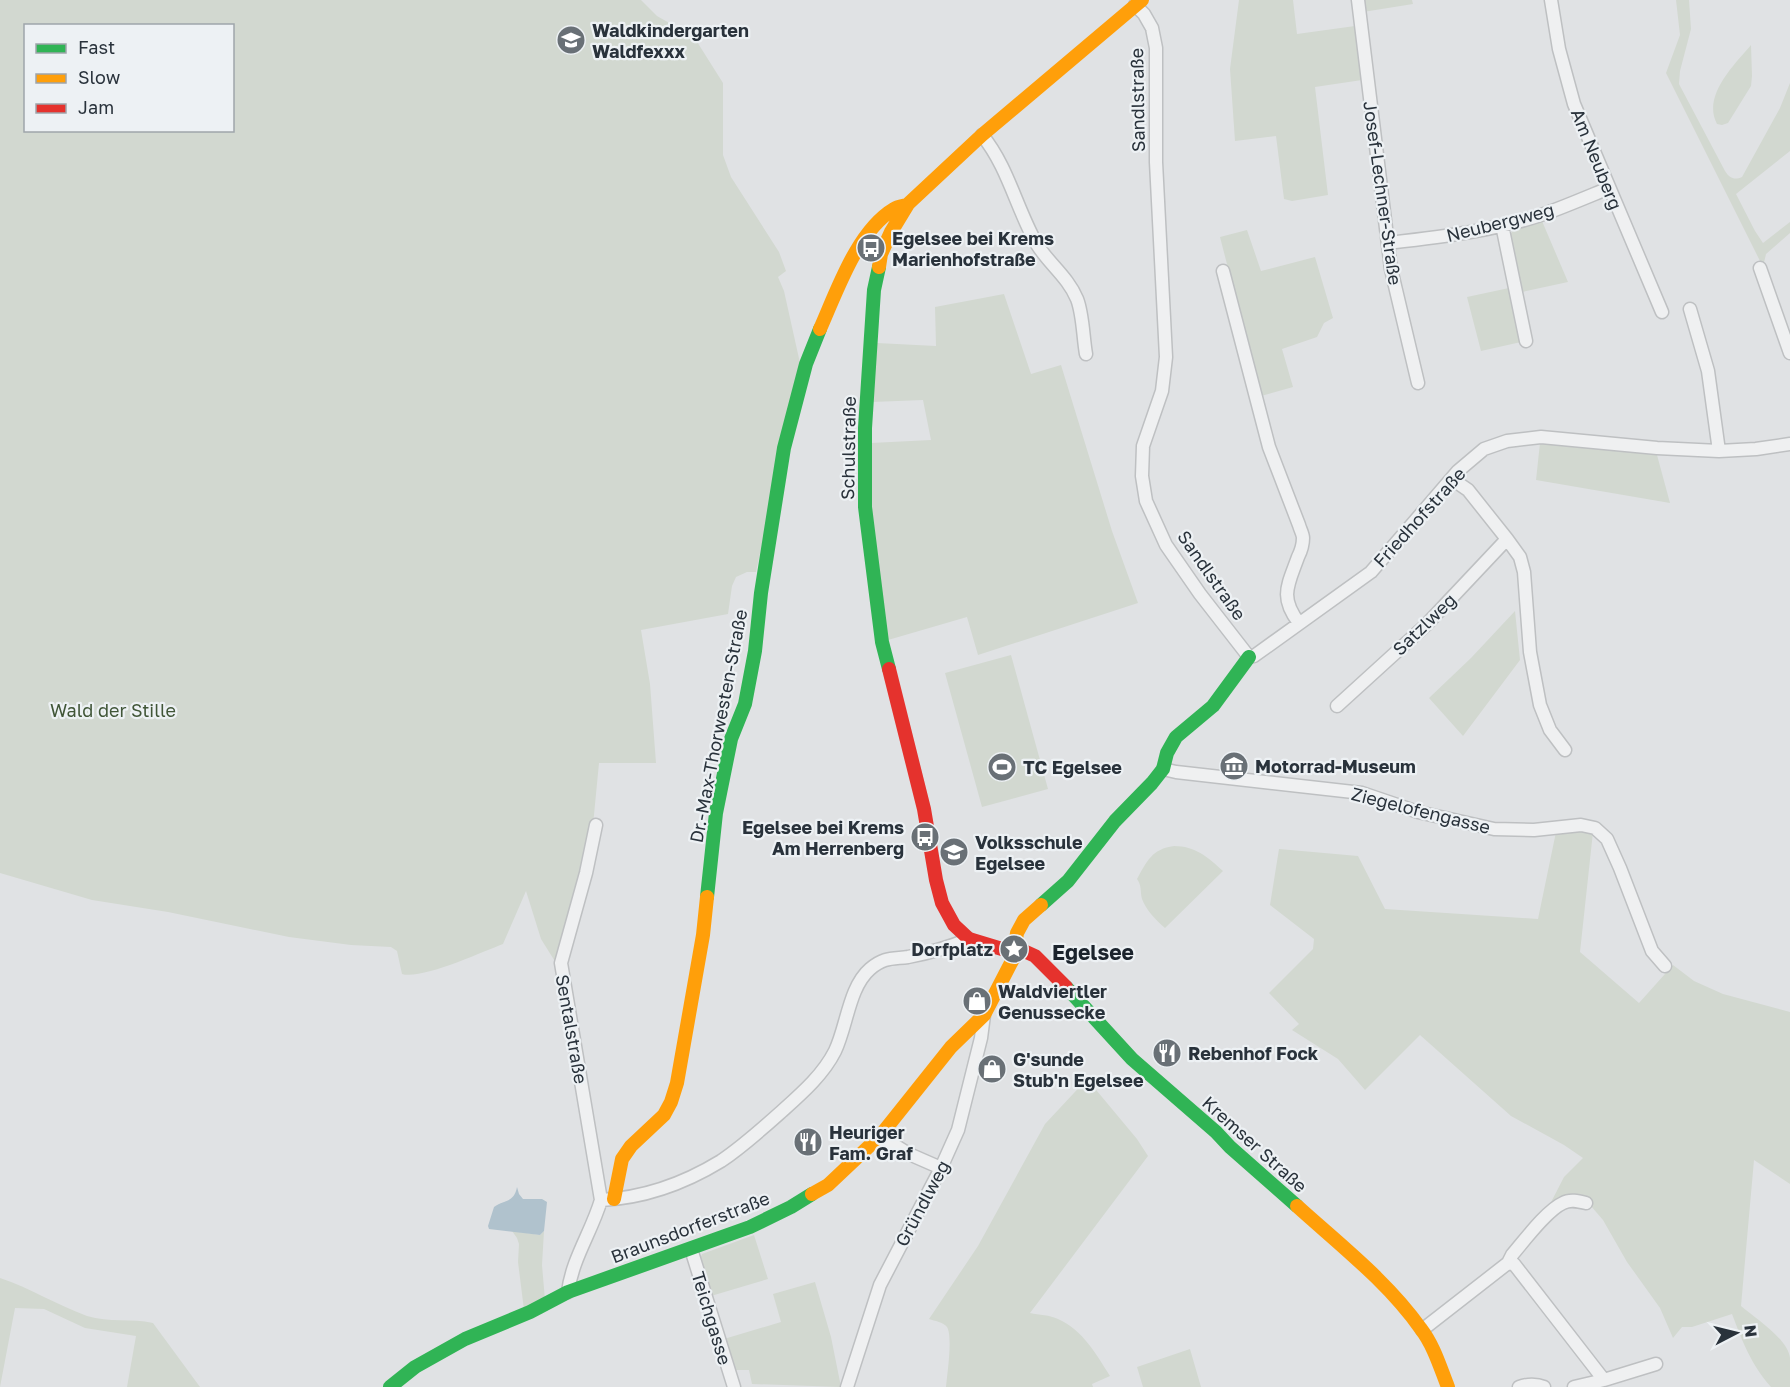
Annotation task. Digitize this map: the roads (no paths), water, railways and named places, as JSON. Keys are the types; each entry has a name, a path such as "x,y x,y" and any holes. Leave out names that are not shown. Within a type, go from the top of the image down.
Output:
{"street":[{"name":"Josef-Lechner-Straße","path":"1358,0 1391,269 1418,383"},
{"name":"Am Neuberg","path":"1551,0 1559,49 1574,104 1662,312"},
{"name":"Schulstraße","path":"969,939 954,925 942,903 924,809 882,642 865,507 865,428 874,290 881,254 908,204 981,135 1138,3"},
{"name":"Sandlstraße","path":"1138,3 1152,28 1156,48 1156,162 1166,357 1162,391 1143,446 1146,501 1166,545 1200,594 1249,657"},
{"path":"981,135 995,151 1036,242 1047,259 1071,286 1078,301 1086,354"},
{"name":"Neubergweg","path":"1388,243 1453,236 1502,225 1542,214 1609,188"},
{"name":"Dr.-Max-Thorwesten-Straße","path":"568,1292 570,1274 597,1215 608,1199 622,1159 631,1146 664,1115 677,1083 703,935 716,813 731,739 745,704 755,651 761,593 784,448 803,376 818,334 865,236 894,209 908,204"},
{"path":"1502,225 1526,341"},
{"path":"1760,268 1790,353"},
{"path":"1223,271 1269,447 1303,538 1301,551 1288,583 1286,599 1290,611 1299,623"},
{"path":"1690,309 1708,371 1719,451"},
{"name":"Friedhofstraße","path":"1249,657 1254,656 1371,572 1458,471 1484,449 1507,441 1541,437 1657,448 1719,451 1790,444"},
{"path":"1452,479 1468,490 1520,557 1524,572 1530,652 1540,705 1550,730 1565,750"},
{"name":"Satzlweg","path":"1337,706 1426,625 1507,539"},
{"path":"608,1199 633,1197 693,1176 722,1160 753,1137 794,1101 821,1073 834,1052 855,991 864,974 873,966 885,959 908,957 950,947 969,939 1002,949 1014,949 1017,933 1024,920 1068,881 1115,820 1152,783 1163,769 1167,753 1176,737 1213,706 1249,657"},
{"name":"Ziegelofengasse","path":"1163,769 1197,775 1362,793 1418,813 1494,829 1534,830 1581,825 1595,828 1607,839 1652,951 1665,966"},
{"name":"Sentalstraße","path":"596,825 586,873 561,963 608,1199"},
{"name":"Braunsdorferstraße","path":"390,1387 415,1367 465,1339 530,1312 568,1292 750,1227 828,1185 880,1136 951,1047 984,1015 1004,978 1014,949"},
{"name":"Kremser Straße","path":"1014,949 1035,956 1045,965 1131,1059 1358,1260 1399,1300 1422,1330 1435,1353 1448,1387"},
{"name":"Gründlweg","path":"847,1387 880,1285 941,1168 958,1130 981,1038 984,1015"},
{"path":"880,1136 909,1154 941,1168"},
{"path":"1422,1330 1508,1263 1512,1255 1562,1203 1574,1200 1586,1203"},
{"name":"Teichgasse","path":"691,1249 734,1387"},
{"path":"1508,1263 1514,1264 1604,1380"},
{"path":"1574,1387 1656,1364"},
{"path":"1519,1387 1524,1385 1545,1387"}],"water":[{"path":"517,1187 523,1199 542,1199 547,1202 544,1231 540,1235 489,1229 494,1207 514,1196"}],"place":[{"name":"Waldkindergarten Waldfexxx","path":"571,40"},
{"name":"Egelsee bei Krems Marienhofstraße","path":"871,248"},
{"name":"Motorrad-Museum","path":"1234,766"},
{"name":"TC Egelsee","path":"1002,767"},
{"name":"Egelsee bei Krems Am Herrenberg","path":"925,837"},
{"name":"Volksschule Egelsee","path":"954,852"},
{"name":"Dorfplatz","path":"1014,949"},
{"name":"Waldviertler Genussecke","path":"977,1001"},
{"name":"Rebenhof Fock","path":"1167,1053"},
{"name":"G'sunde Stub'n Egelsee","path":"992,1069"},
{"name":"Heuriger Fam. Graf","path":"808,1142"}],"district":[{"name":"Egelsee","path":"1093,952"}],"park label":[{"name":"Wald der Stille","path":"113,710"}]}
